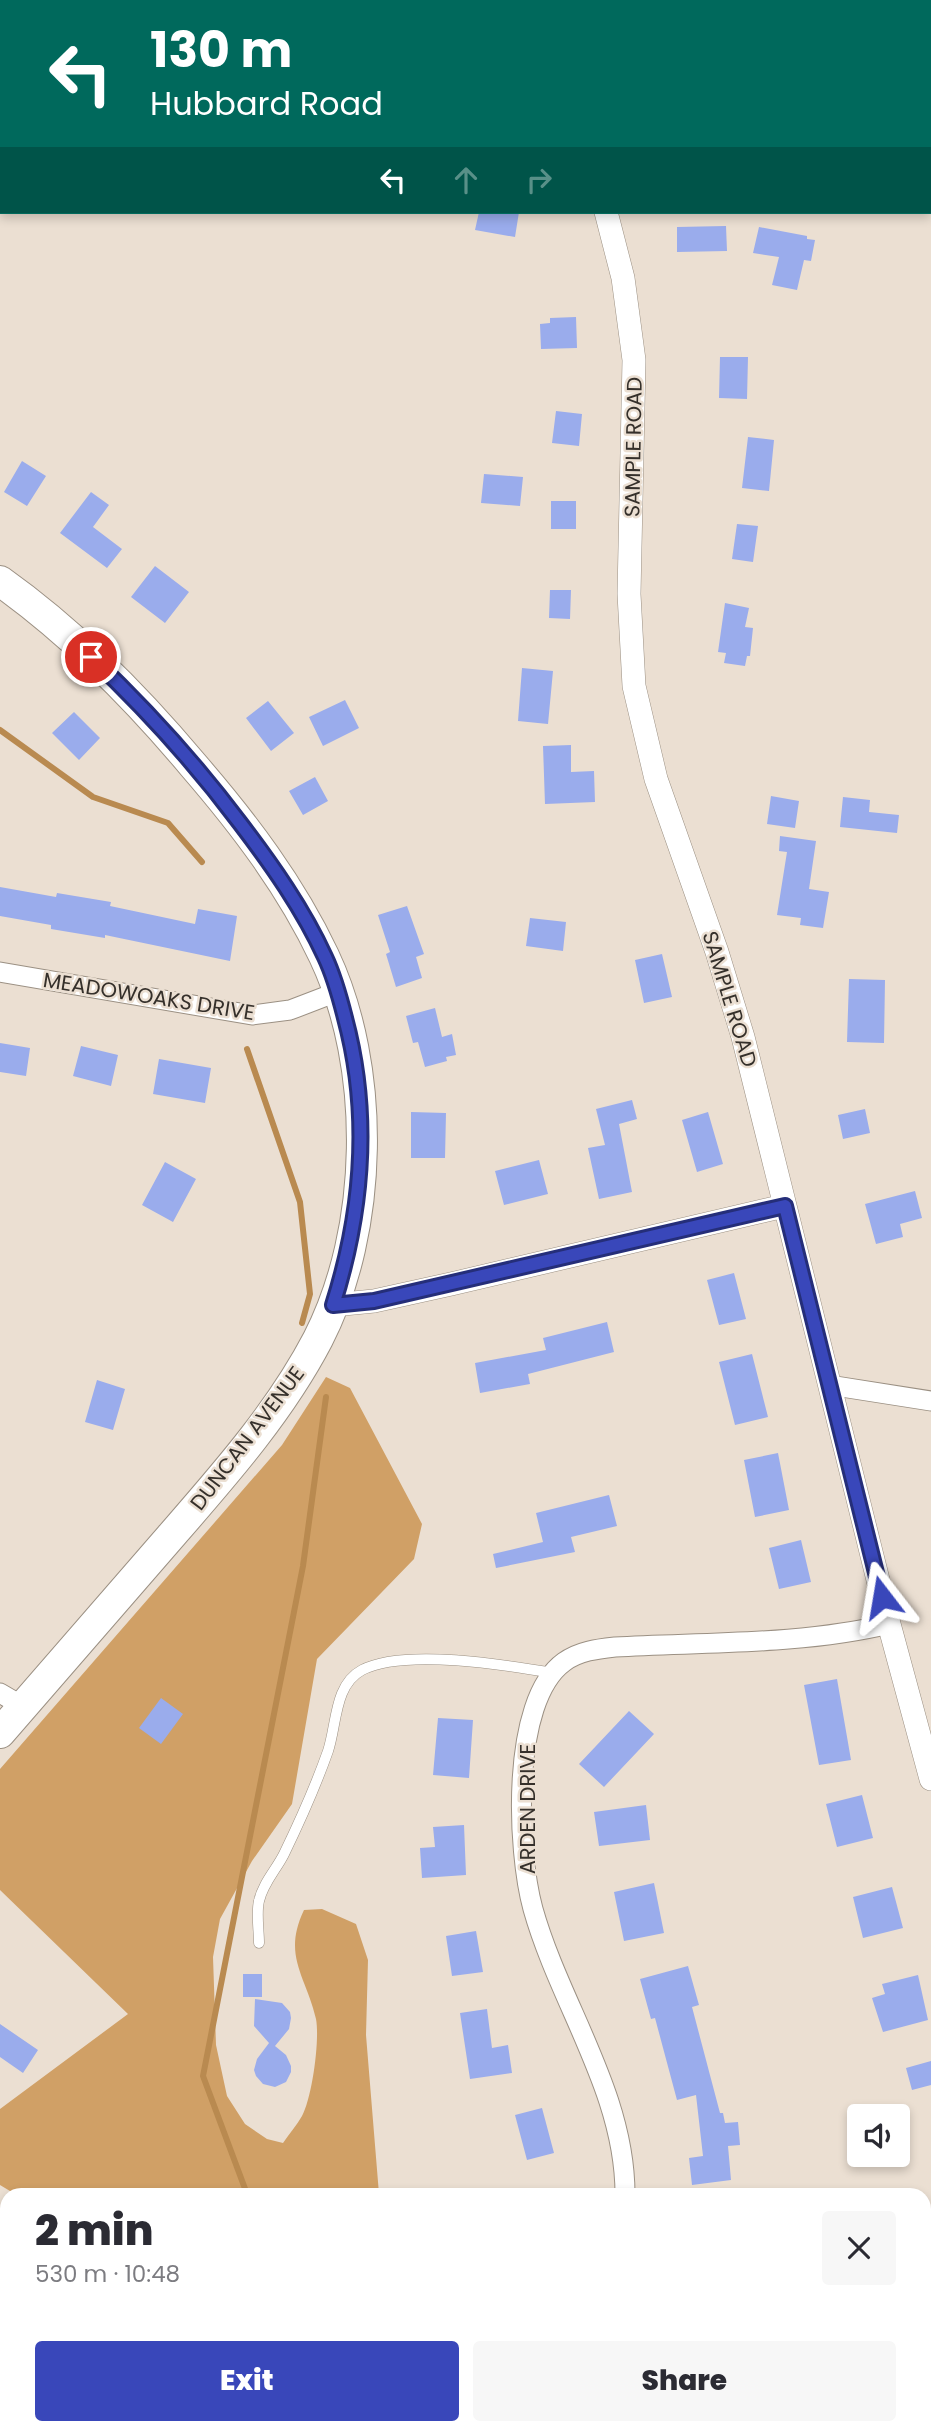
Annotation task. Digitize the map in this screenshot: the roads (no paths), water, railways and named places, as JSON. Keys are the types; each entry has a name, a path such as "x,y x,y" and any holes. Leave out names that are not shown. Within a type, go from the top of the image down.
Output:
{"main road":[{"name":"DUNCAN AVENUE","path":"0,581 31,604 122,686 163,729 220,796 293,898 325,958 337,992 354,1052 363,1143 355,1219 346,1264 333,1305 302,1367 265,1421 204,1498 6,1713"}],"street":[{"name":"SAMPLE ROAD","path":"607,214 623,278 634,360 629,594 634,686 656,779 717,952 743,1037 889,1624 931,1779"},
{"name":"MEADOWOAKS DRIVE","path":"0,972 252,1015 290,1010 337,992"},
{"path":"333,1305 374,1301 785,1206"},
{"path":"829,1385 931,1401"},
{"name":"ARDEN DRIVE","path":"625,2188 622,2155 610,2103 545,1947 527,1883 523,1819 526,1740 537,1699 552,1673 564,1662 577,1654 592,1650 842,1634 889,1624"}],"lane":[{"path":"259,1944 258,1902 283,1856 316,1779 328,1749 339,1701 351,1677 376,1664 425,1659 473,1662 552,1673"}],"waterway":[{"path":"0,730 93,797 168,823 202,862"},
{"path":"247,1049 300,1202 310,1294 302,1323"},
{"path":"245,2188 203,2076 303,1566 326,1397"}]}
